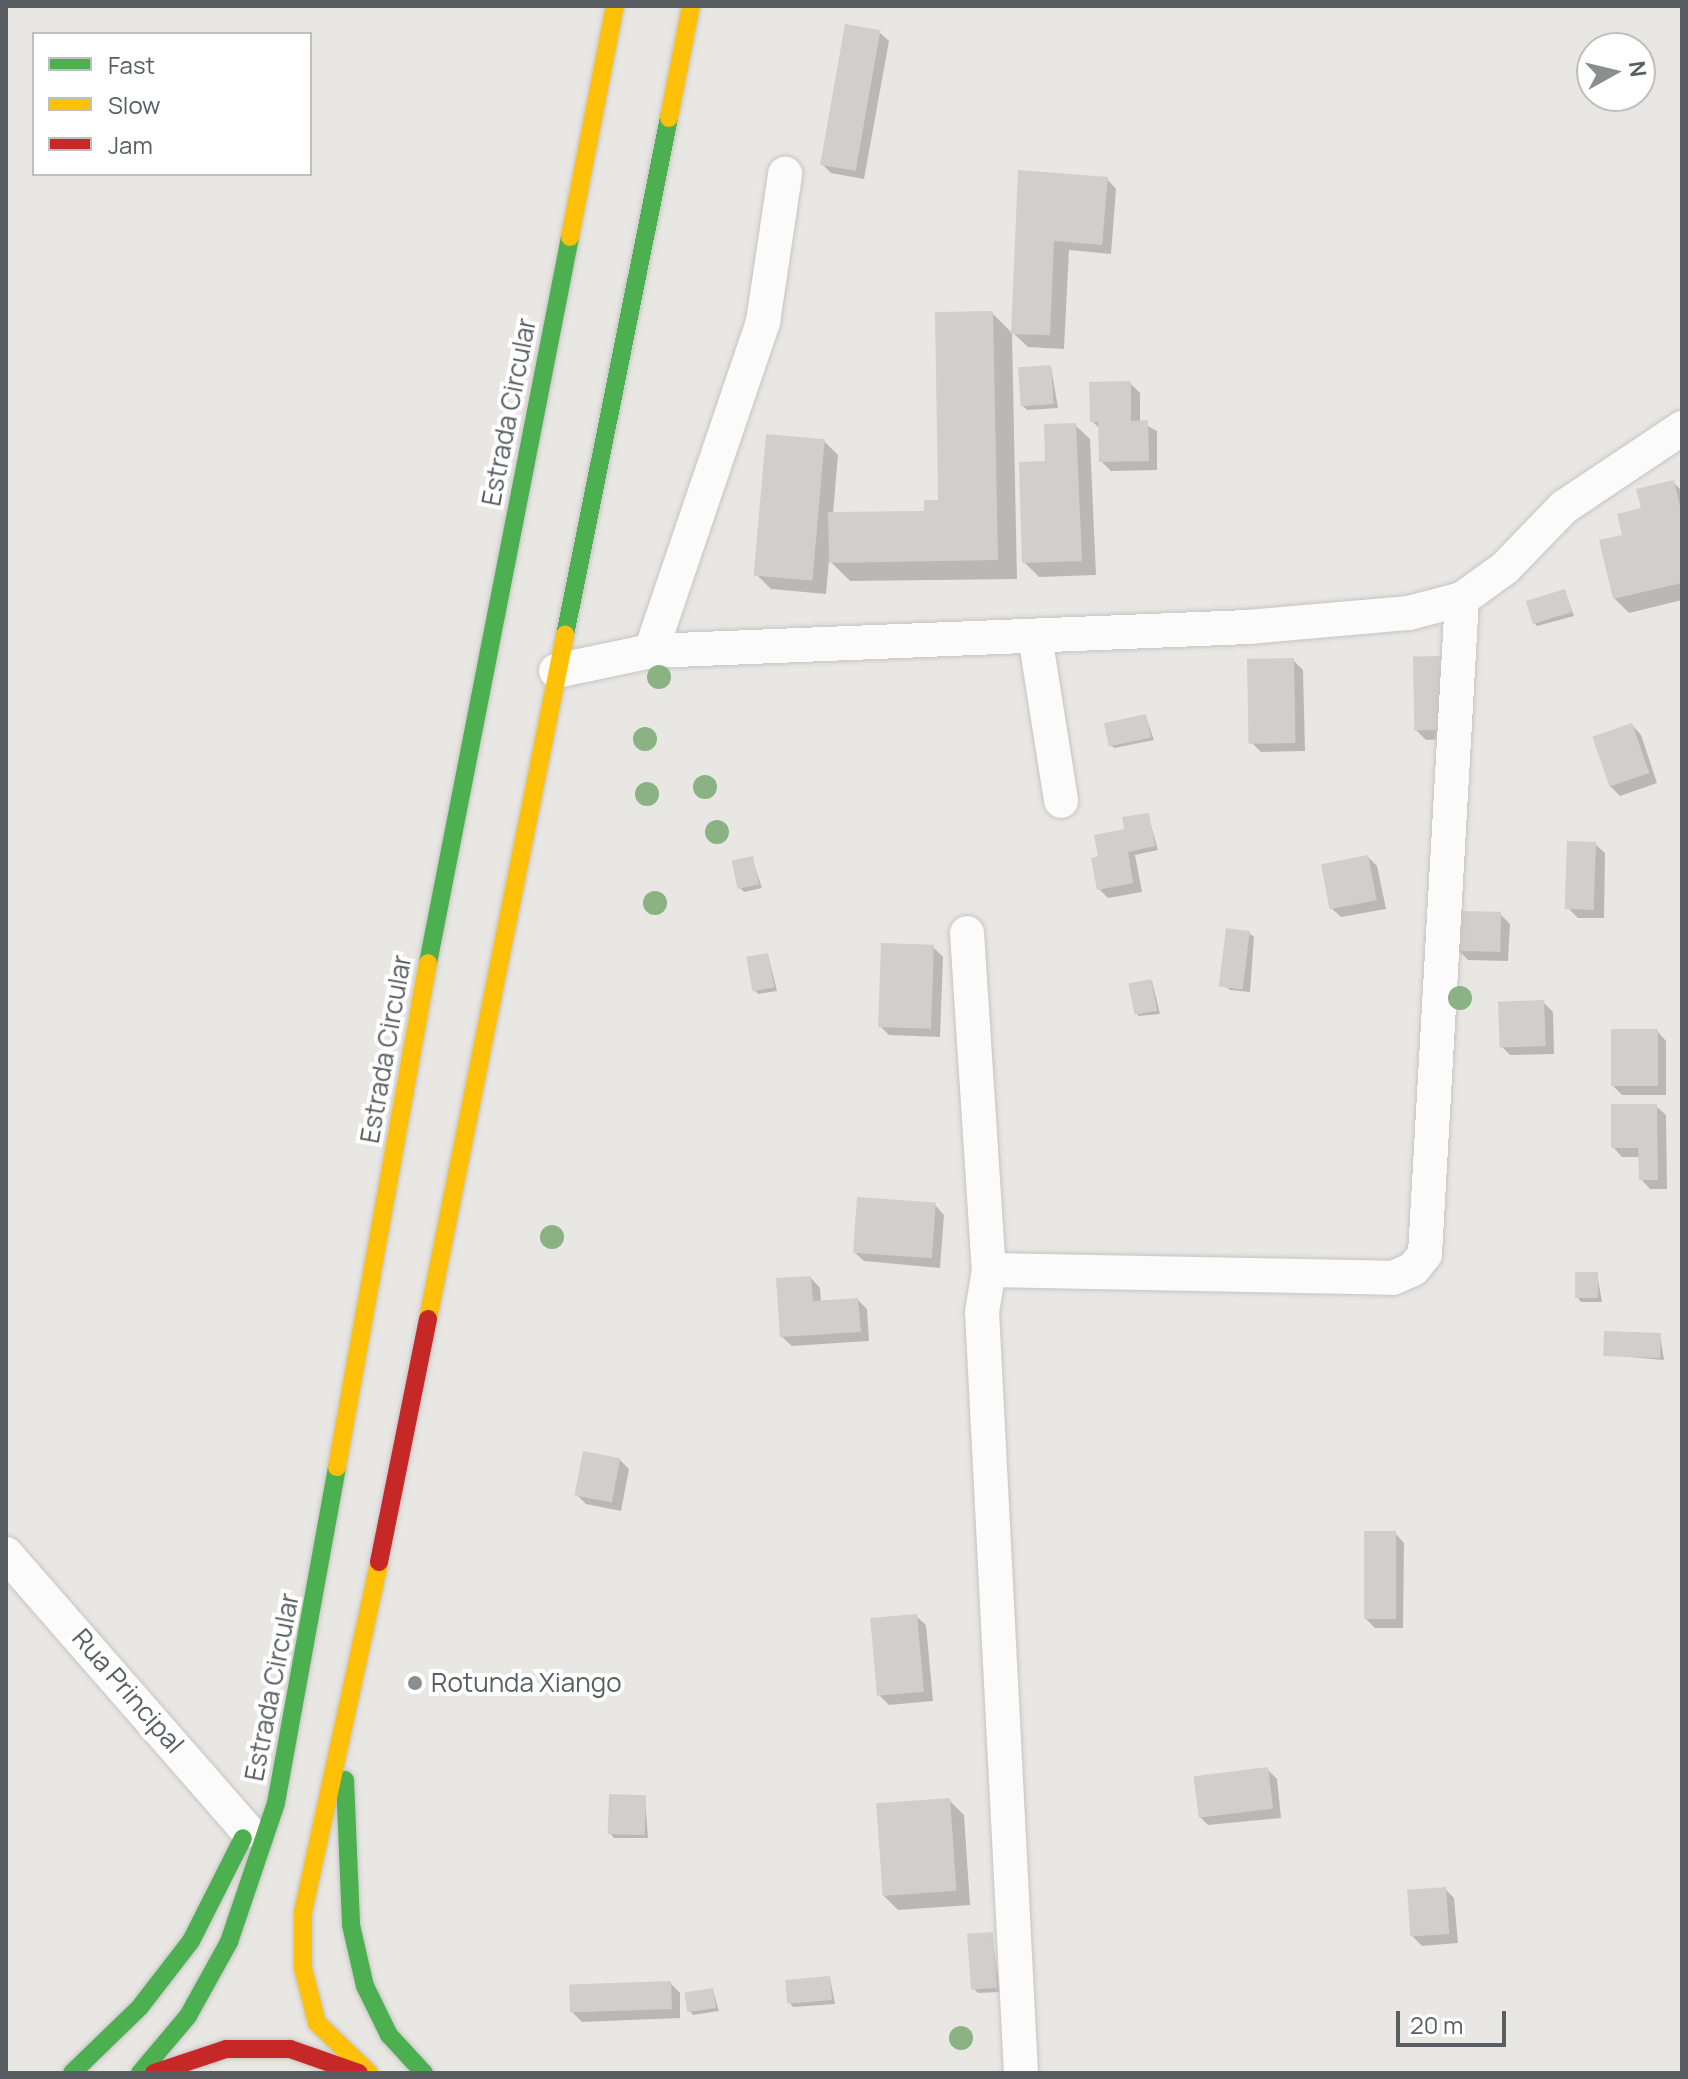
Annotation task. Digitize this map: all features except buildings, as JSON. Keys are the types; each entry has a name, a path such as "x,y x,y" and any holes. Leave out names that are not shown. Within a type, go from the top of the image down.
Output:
{"main road":[{"name":"Estrada Circular","path":"140,2073 188,2016 234,1929 276,1803 307,1651 429,955 615,6"},
{"path":"369,2073 317,2023 303,1968 303,1912 321,1812 343,1738 691,6"},
{"path":"72,2073 140,2007 191,1941 247,1830 307,1651"},
{"path":"343,1738 351,1925 365,1986 389,2035 424,2073"},
{"path":"154,2073 226,2049 290,2049 359,2073"}],"street":[{"path":"651,651 763,322 785,174"},
{"path":"556,671 651,651 1035,636 1409,613 1462,599 1505,568 1564,507 1682,428"},
{"path":"989,1270 1393,1278 1413,1269 1425,1254 1462,599"},
{"path":"1035,636 1061,801"},
{"path":"967,933 989,1270 982,1312 1021,2073"},
{"name":"Rua Principal","path":"6,1554 247,1830"}],"traffic: fast":[{"path":"565,635 669,118"},
{"path":"428,963 570,237"},
{"path":"140,2073 188,2016 229,1942 276,1803 337,1467"},
{"path":"345,1780 351,1925 365,1986 389,2035 424,2073"},
{"path":"72,2073 140,2007 191,1941 243,1838"}],"traffic: slow":[{"path":"570,237 615,6"},
{"path":"669,118 691,6"},
{"path":"428,1319 565,635"},
{"path":"337,1467 428,963"},
{"path":"369,2073 317,2023 303,1968 303,1912 379,1562"}],"traffic: jam":[{"path":"379,1562 428,1319"},
{"path":"154,2073 226,2049 290,2049 359,2073"}],"place":[{"name":"Rotunda Xiango","path":"415,1683"}]}
